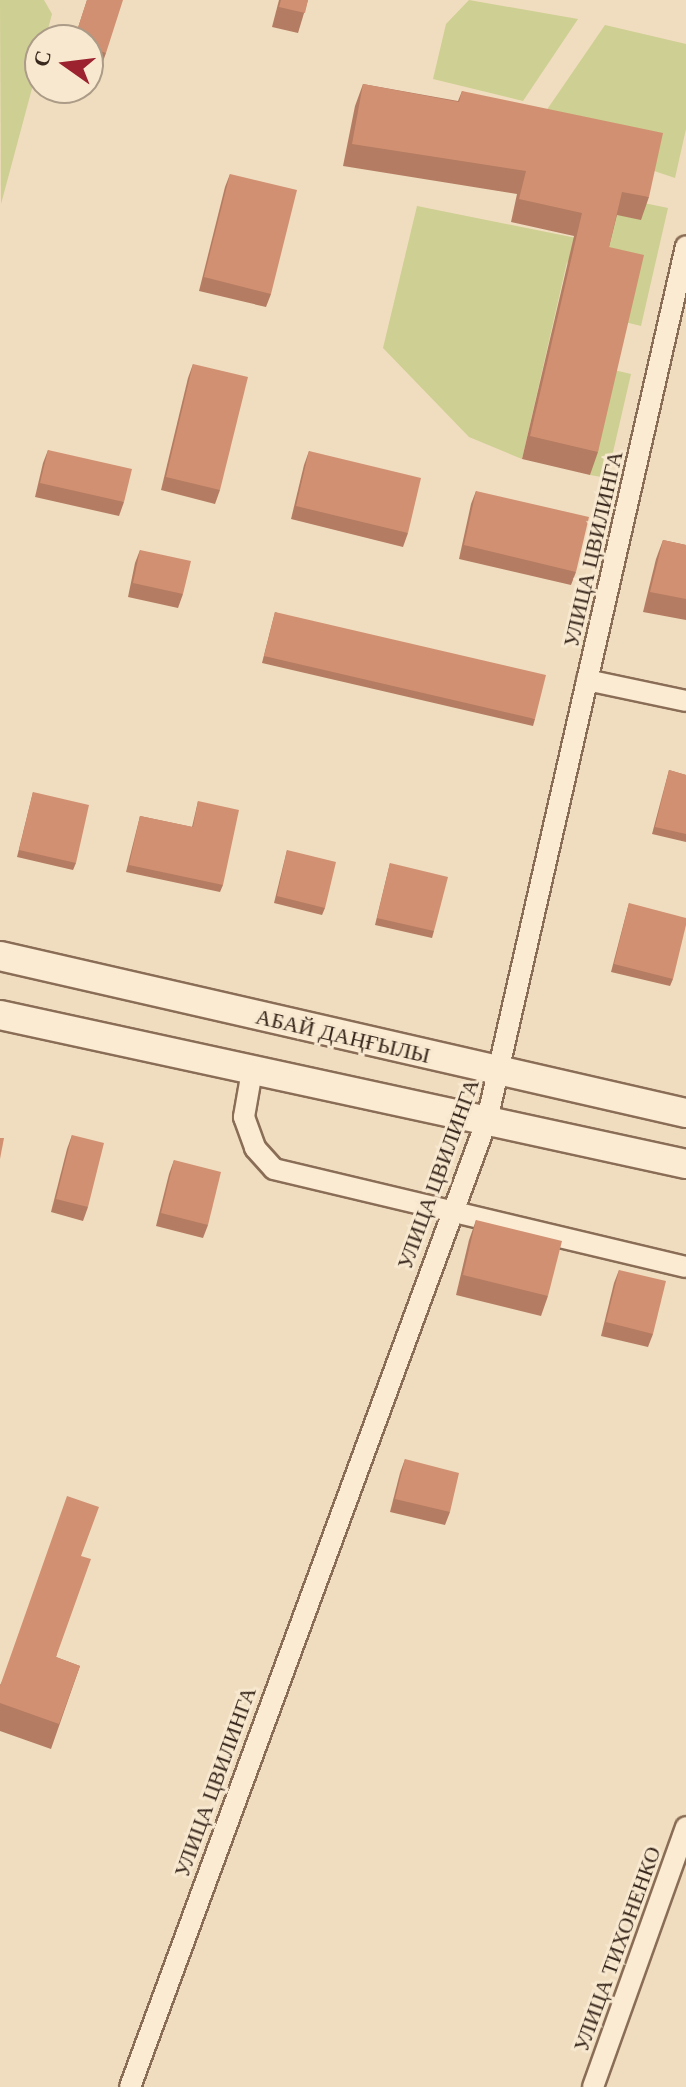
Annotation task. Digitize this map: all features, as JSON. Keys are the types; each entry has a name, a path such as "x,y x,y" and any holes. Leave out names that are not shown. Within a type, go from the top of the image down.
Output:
{"street":[{"name":"УЛИЦА ЦВИЛИНГА","path":"130,2087 450,1213 487,1120 686,246"},
{"path":"587,680 686,701"},
{"name":"АБАЙ ДАҢҒЫЛЫ","path":"0,956 686,1113"},
{"path":"0,1015 686,1164"},
{"path":"252,1071 244,1117 255,1148 274,1169 686,1267"},
{"name":"УЛИЦА ТИХОНЕНКО","path":"593,2087 686,1827"}],"green space":[{"path":"0,0 44,0 52,14 49,24 24,24 24,104 28,104 1,204"},
{"path":"469,0 578,19 523,101 433,79 446,24"},
{"path":"605,25 686,44 686,129 675,178 533,130"},
{"path":"644,203 668,208 641,326 625,322 567,262 522,459 469,437 383,348 417,206 606,244 614,215"},
{"path":"614,370 631,374 607,478 590,475"}],"building":[{"path":"87,0 123,0 106,53 104,24 79,24"},
{"path":"281,0 308,0 305,13 279,7"},
{"path":"363,84 459,102 462,91 663,133 649,197 622,192 609,247 644,255 598,452 530,436 582,213 519,199 526,171 352,144"},
{"path":"230,174 297,190 271,294 204,277"},
{"path":"193,364 248,377 220,490 166,477"},
{"path":"48,450 132,469 124,502 40,483"},
{"path":"309,451 421,478 408,533 296,506"},
{"path":"476,491 589,517 576,572 464,545"},
{"path":"663,540 686,545 686,599 650,592"},
{"path":"140,550 191,561 183,594 133,583"},
{"path":"275,612 546,675 535,719 264,656"},
{"path":"669,770 686,775 686,834 655,827"},
{"path":"33,792 89,805 76,863 19,850"},
{"path":"198,801 239,810 223,885 129,865 140,816 193,827"},
{"path":"287,850 336,862 325,908 277,896"},
{"path":"390,863 448,877 434,931 377,918"},
{"path":"629,903 686,918 673,979 614,964"},
{"path":"72,1135 104,1143 88,1207 56,1199"},
{"path":"0,1138 4,1138 0,1159"},
{"path":"174,1160 221,1172 208,1225 161,1213"},
{"path":"476,1220 562,1241 548,1296 463,1275"},
{"path":"619,1270 666,1281 653,1334 606,1322"},
{"path":"405,1459 459,1473 450,1512 395,1499"},
{"path":"67,1496 99,1507 81,1556 91,1559 56,1657 80,1666 59,1724 0,1703 0,1686"}]}
